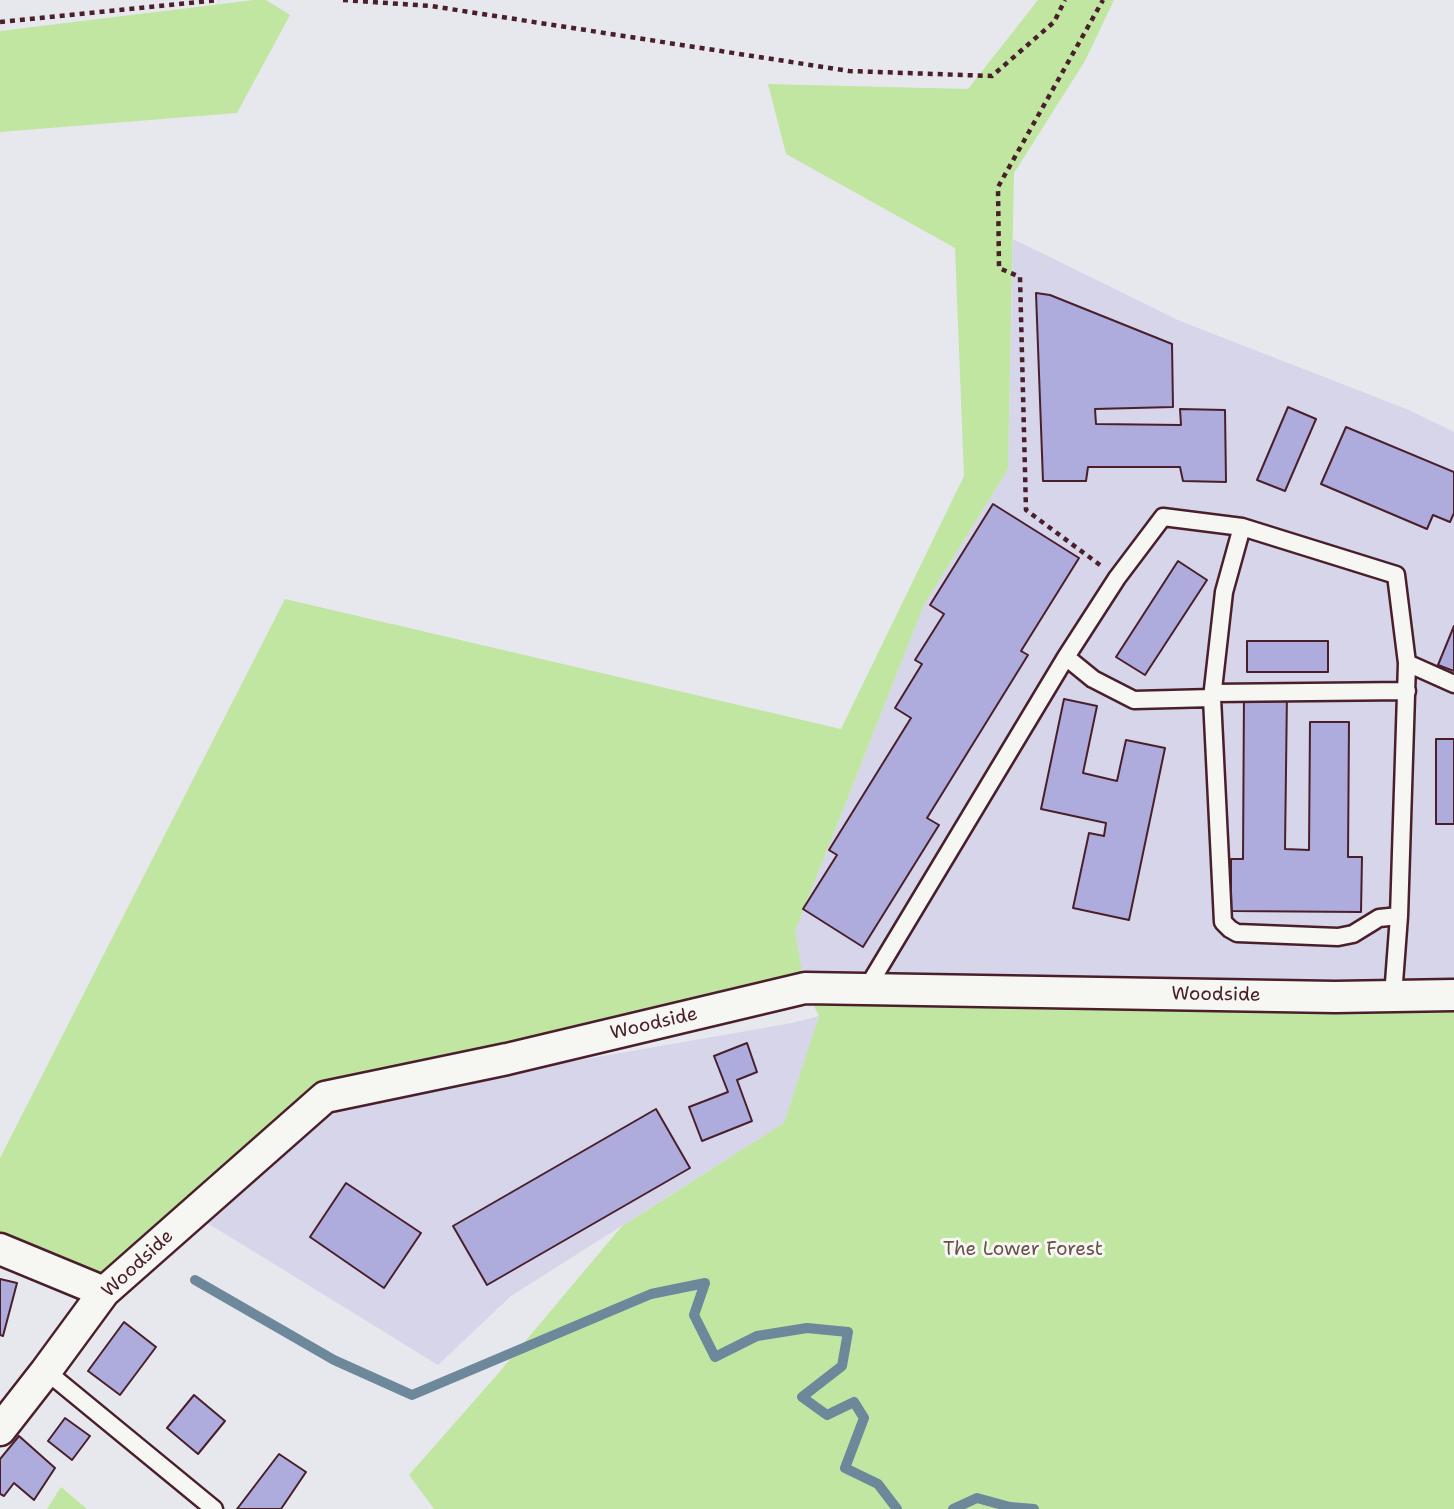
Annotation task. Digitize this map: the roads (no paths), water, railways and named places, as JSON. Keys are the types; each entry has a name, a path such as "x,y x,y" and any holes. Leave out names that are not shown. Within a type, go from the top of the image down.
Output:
{"street":[{"name":"Woodside","path":"0,1430 104,1293 326,1097 507,1059 805,988 1335,997 1454,995"},
{"path":"0,1249 104,1293"}],"lane":[{"path":"867,988 1066,657 1117,578 1163,517 1242,527 1396,575 1407,663 1407,691 1394,996"},
{"path":"1242,527 1224,592 1212,695 1223,922 1237,933 1338,937 1353,934 1379,918 1399,916"},
{"path":"1066,657 1093,679 1134,700 1212,695 1407,691"},
{"path":"1407,663 1454,684"},
{"path":"46,1371 214,1509"}],"waterway":[{"path":"195,1280 334,1360 412,1395 651,1294 705,1283 694,1315 715,1357 757,1336 807,1328 848,1332 842,1366 802,1397 827,1415 854,1402 864,1418 845,1468 878,1484 897,1509"},
{"path":"953,1509 977,1498 1010,1507 1034,1509"}],"park label":[{"name":"The Lower Forest","path":"1023,1250"}]}
